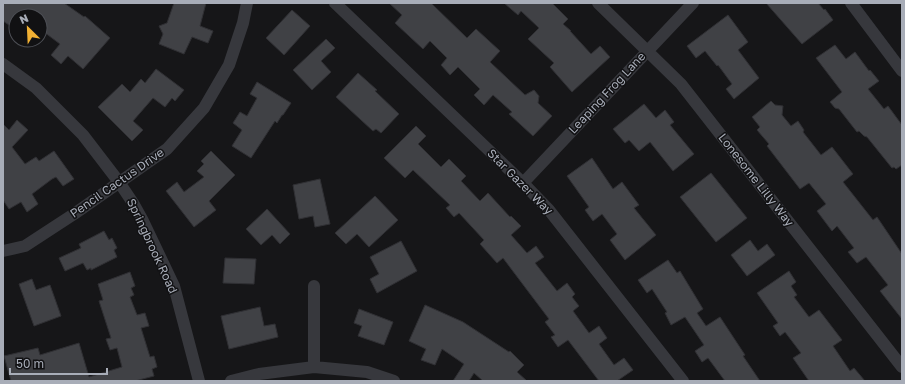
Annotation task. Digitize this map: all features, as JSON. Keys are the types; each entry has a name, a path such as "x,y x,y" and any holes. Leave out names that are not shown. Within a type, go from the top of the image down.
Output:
{"street":[{"name":"Pencil Cactus Drive","path":"3,251 25,246 74,214 167,149 204,108 230,65 243,23 247,3"},
{"name":"Star Gazer Way","path":"335,3 523,182 549,210 683,381"},
{"name":"Lonesome Lilly Way","path":"598,3 681,84 902,367"},
{"name":"Leaping Frog Lane","path":"523,182 693,3"},
{"path":"851,3 902,71"},
{"name":"Springbrook Road","path":"3,64 36,88 83,135 119,182 143,221 174,286 199,381"},
{"path":"314,286 314,367"},
{"path":"231,381 259,374 314,367 367,372 394,381"}],"building":[{"path":"3,3 64,3 84,17 85,16 110,38 83,69 68,56 61,64 51,55 60,44 48,35 48,8 8,8 8,24 3,21"},
{"path":"174,3 206,3 200,26 213,31 208,43 192,37 184,54 159,44 163,34 159,26 167,23"},
{"path":"389,3 431,3 467,38 476,29 500,51 490,62 525,95 534,90 539,96 538,103 552,116 533,136 509,114 512,112 493,95 484,105 474,95 480,89 458,67 450,75 441,65 447,58 430,41 423,49 395,23 402,15"},
{"path":"504,3 552,3 568,19 563,24 591,54 600,46 610,57 572,92 550,67 554,63 528,39 539,28 521,11 518,15"},
{"path":"766,3 818,3 824,10 825,9 833,20 802,44"},
{"path":"292,10 310,26 284,55 266,38"},
{"path":"728,15 748,42 738,50 759,78 734,99 726,89 732,84 718,65 717,66 705,51 696,58 687,46"},
{"path":"326,39 335,48 321,61 331,72 312,90 293,70"},
{"path":"835,45 846,59 855,52 869,71 870,70 879,81 868,89 884,109 888,106 902,125 902,165 896,169 894,167 892,168 867,137 859,131 857,132 839,109 835,108 830,102 842,92 816,58"},
{"path":"156,69 184,90 175,101 172,98 165,107 153,98 133,121 143,130 132,141 98,107 122,84 130,92 141,79 145,83"},
{"path":"358,73 377,90 375,91 399,114 381,133 376,129 373,131 336,97"},
{"path":"257,82 291,103 277,123 275,121 251,158 232,146 242,130 233,123 240,112 247,116 257,98 250,94"},
{"path":"771,101 775,105 783,106 782,115 791,126 798,121 804,130 803,132 821,155 832,147 853,174 843,182 873,220 877,217 902,254 902,319 880,291 888,285 866,257 857,263 848,252 854,248 837,226 832,231 817,211 826,204 809,183 800,189 767,146 769,144 757,130 760,127 752,117"},
{"path":"644,104 656,118 665,110 674,122 670,125 694,154 673,171 650,142 639,151 629,140 625,143 613,129"},
{"path":"17,120 28,130 12,147 25,164 36,157 39,161 54,151 74,179 63,186 56,177 52,179 32,194 38,204 27,212 21,202 9,209 3,200 3,124 9,130"},
{"path":"416,126 426,136 418,144 441,167 449,159 466,176 461,181 480,201 488,193 510,217 511,216 521,226 511,235 527,253 536,246 544,257 535,263 557,291 567,283 575,294 572,297 579,306 573,311 589,333 599,326 607,338 599,344 614,365 624,358 633,370 617,381 599,381 568,340 558,347 551,337 555,335 545,322 549,319 503,258 497,263 480,244 484,240 459,213 454,217 446,208 450,205 413,170 405,178 384,158"},
{"path":"211,151 235,175 209,201 216,210 194,227 166,191 177,182 184,192 204,177 197,171 204,164 201,161"},
{"path":"592,158 613,189 622,182 639,205 634,208 656,235 625,260 610,240 617,234 602,214 593,221 585,210 589,207 567,176"},
{"path":"711,173 747,218 716,242 680,197"},
{"path":"320,179 330,224 315,227 313,216 299,219 293,185"},
{"path":"375,196 398,220 369,247 357,234 346,244 335,233"},
{"path":"267,209 290,234 280,244 272,235 261,245 246,229"},
{"path":"104,231 109,240 112,238 117,248 114,250 117,257 91,270 91,268 87,270 83,263 65,271 59,258 81,248 79,244"},
{"path":"750,240 758,251 767,244 775,255 747,276 731,255"},
{"path":"401,241 417,271 377,293 370,279 379,274 370,257"},
{"path":"225,258 256,259 254,284 223,283"},
{"path":"668,260 677,273 680,271 703,309 697,313 706,326 720,317 760,381 725,381 708,358 702,362 695,351 704,345 685,317 671,325 665,313 667,312 652,289 647,293 638,280"},
{"path":"789,271 796,282 791,286 797,295 794,297 809,317 819,310 842,340 833,346 850,371 854,368 865,381 809,381 793,358 801,353 785,332 780,336 773,326 778,323 757,293"},
{"path":"130,272 135,286 131,288 134,295 130,297 137,315 145,313 149,326 141,328 150,357 154,356 157,367 152,369 154,376 135,381 11,381 4,356 38,348 40,355 79,343 89,377 122,367 117,348 110,350 106,339 111,338 99,301 103,300 98,284"},
{"path":"32,279 36,290 50,285 61,316 34,326 19,284"},
{"path":"425,305 463,322 509,352 510,351 524,365 517,372 527,381 483,381 474,373 469,381 453,381 464,364 442,349 435,365 421,360 426,349 409,341"},
{"path":"260,307 264,326 275,324 278,337 229,349 221,316"},
{"path":"359,309 393,322 384,345 358,336 362,326 354,323"}]}
